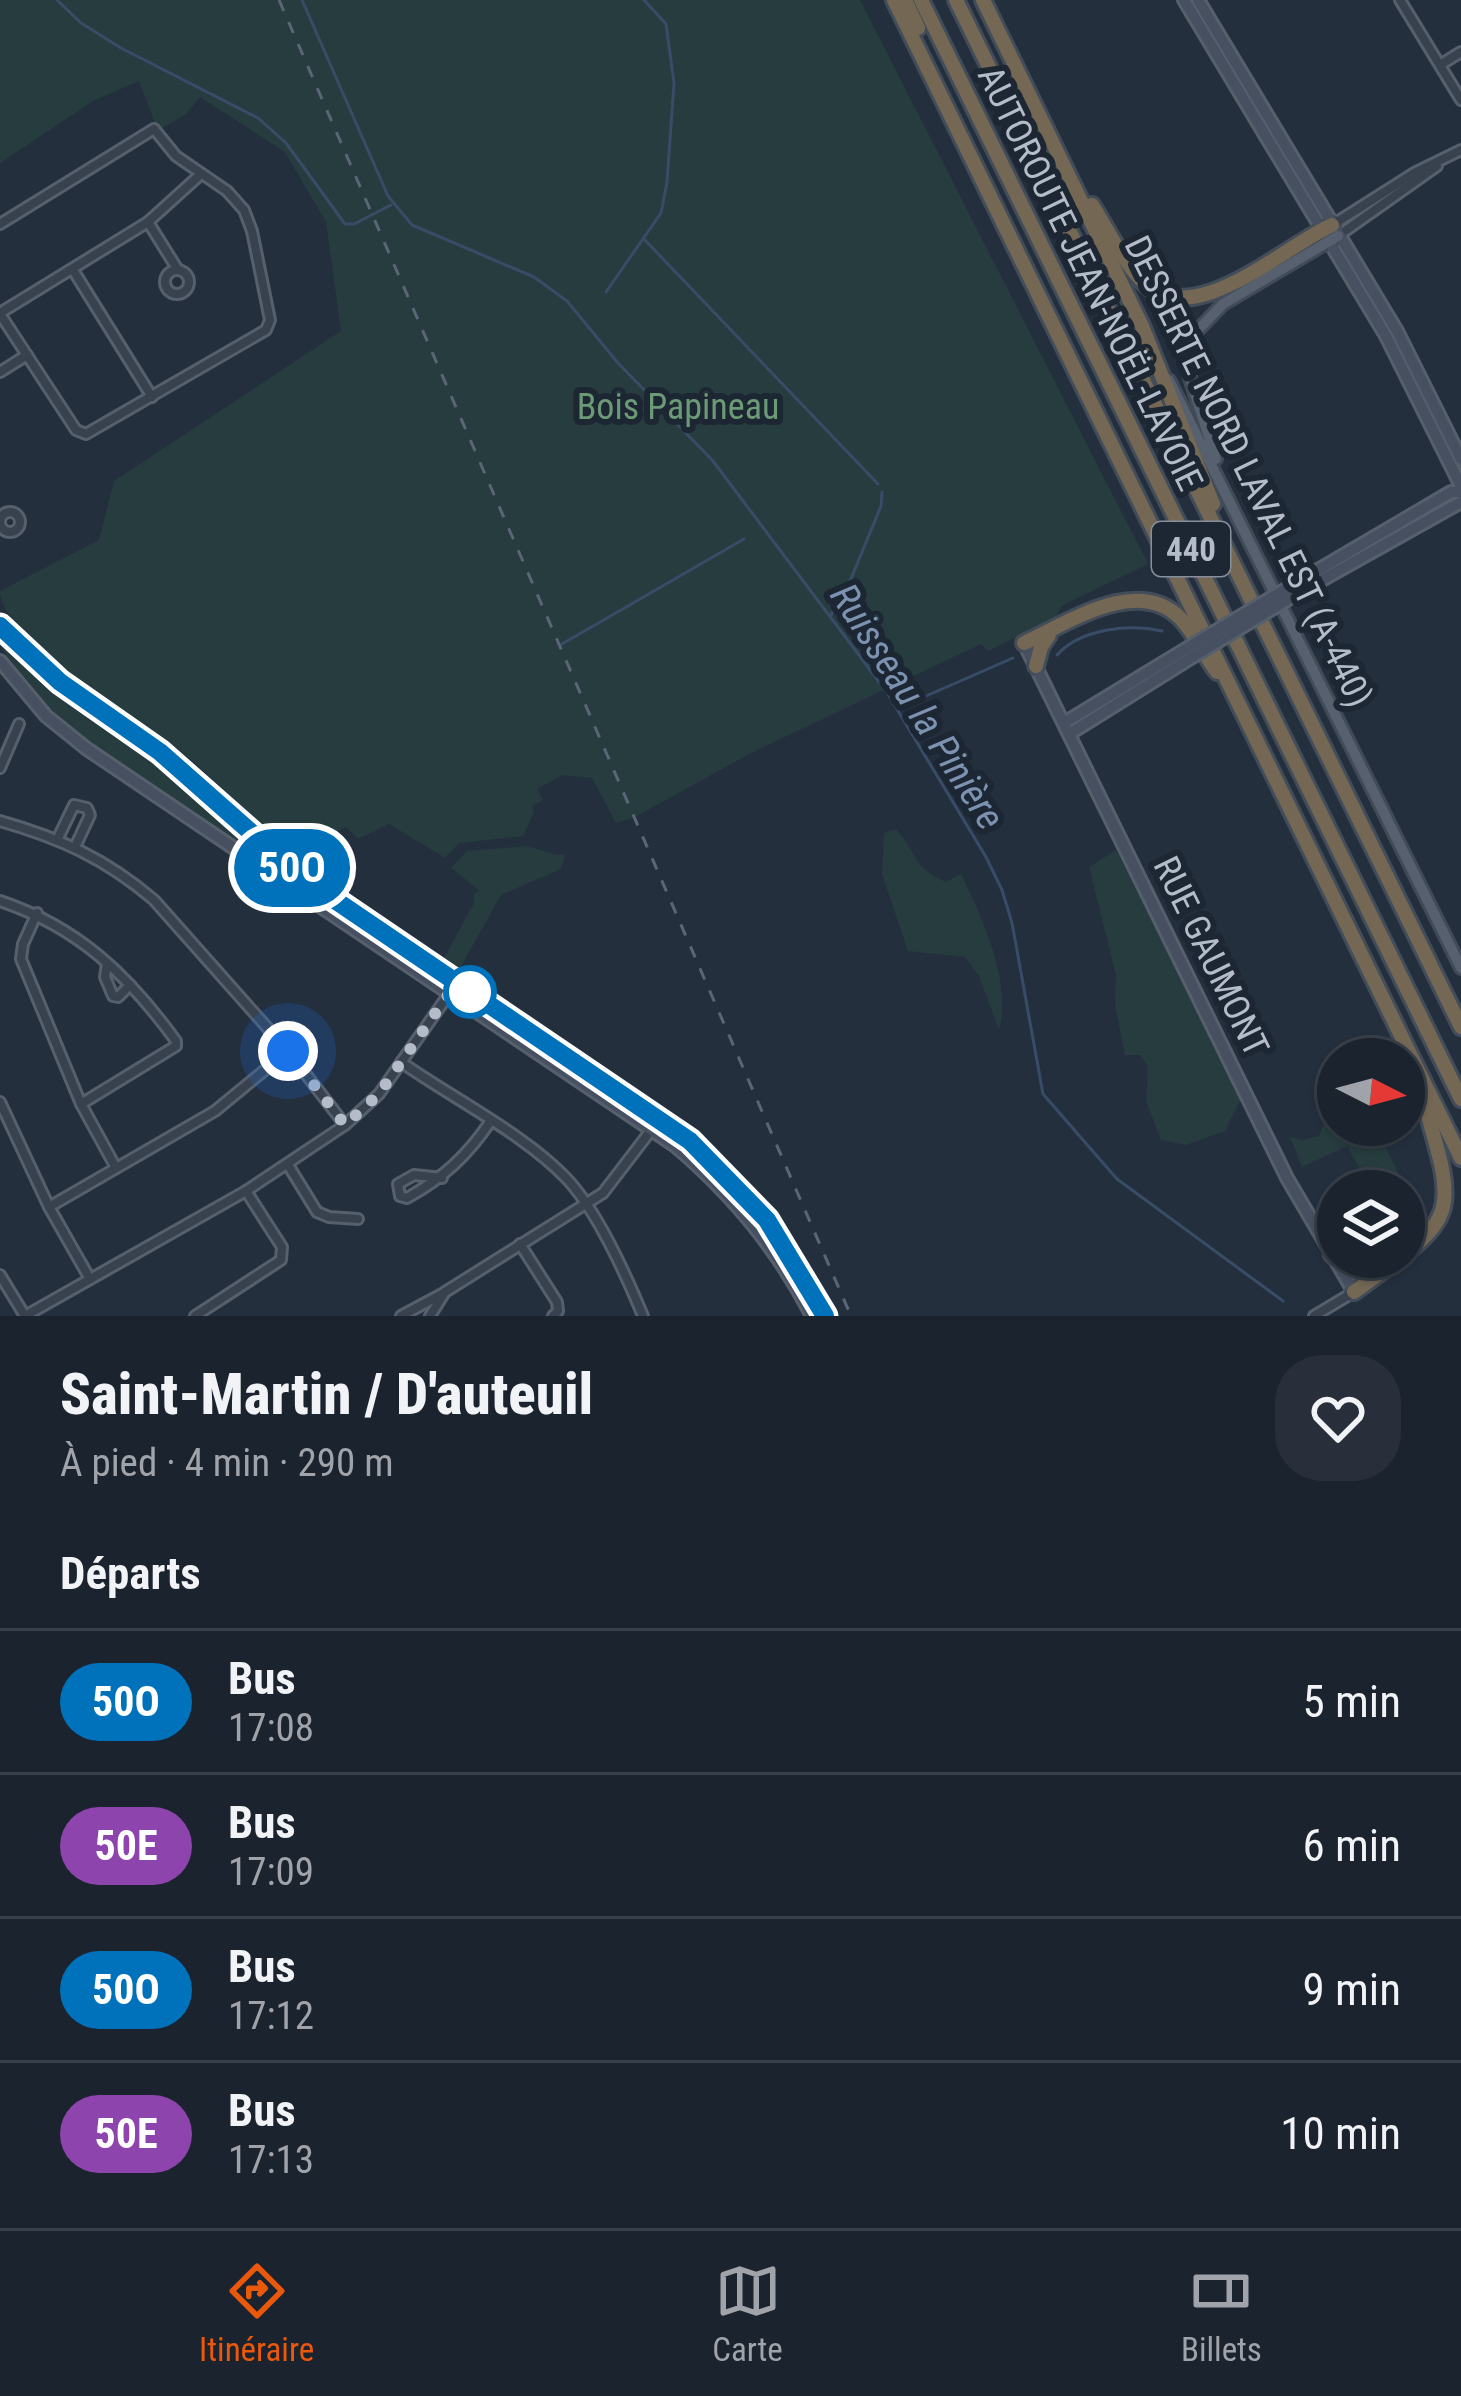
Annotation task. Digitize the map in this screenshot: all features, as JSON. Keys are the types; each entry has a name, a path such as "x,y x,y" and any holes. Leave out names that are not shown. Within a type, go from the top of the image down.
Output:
{"highway":[{"path":"894,0 1402,1038"},
{"path":"904,0 936,68 952,117"},
{"name":"AUTOROUTE JEAN-NOËL-LAVOIE","path":"921,0 1461,1099"},
{"name":"AUTOROUTE JEAN-NOËL-LAVOIE","path":"956,0 1461,1027"},
{"name":"DESSERTE NORD LAVAL EST (A-440)","path":"983,0 1142,326"},
{"path":"1064,164 1138,276 1171,299 1187,301 1214,292 1331,232"},
{"path":"1142,326 1261,620"},
{"path":"1024,643 1124,601 1160,605 1186,624 1234,698"},
{"path":"1036,666 1052,631"},
{"path":"1425,1085 1461,1158"},
{"path":"1425,1103 1450,1198 1444,1221 1425,1243"},
{"path":"1354,1292 1374,1278"}],"main road":[{"path":"1229,496 1192,385 1195,336 1223,304 1331,232"},
{"name":"DESSERTE NORD LAVAL EST (A-440)","path":"1142,326 1461,968"}],"street":[{"path":"1184,0 1397,331 1461,459"},
{"path":"1198,0 1331,232 1461,494"},
{"path":"1400,0 1461,100"},
{"path":"1440,65 1461,52"},
{"path":"0,224 154,129 176,156 227,191 244,210 270,320 266,329 86,434 76,430 0,313 148,222 200,174"},
{"path":"1331,232 1416,172 1461,150"},
{"path":"148,222 178,270"},
{"path":"73,270 152,397"},
{"path":"0,372 27,355"},
{"path":"1066,728 1451,492 1461,494"},
{"path":"0,626 45,670 160,752 394,956 662,1119 710,1158 759,1210 825,1316"},
{"name":"RUE GAUMONT","path":"1024,643 1287,1178 1317,1229"},
{"path":"1066,728 1090,704 1192,651"},
{"path":"0,662 36,706 87,749 345,914 398,942 453,988 696,1164 748,1218 812,1316"},
{"path":"1051,697 1074,705 1090,704"},
{"path":"0,768 19,724"},
{"path":"58,838 74,805 87,808 90,815 75,847"},
{"path":"0,821 58,838 130,879 154,900 288,1051 345,1125"},
{"path":"0,901 59,924 107,962 176,1046 81,1104"},
{"path":"37,913 21,958 81,1104 115,1166"},
{"path":"394,956 398,942"},
{"path":"107,962 105,977 113,995 118,997 130,985"},
{"path":"0,1275 25,1316 288,1165 379,1094 453,988"},
{"path":"49,1207 214,1111 288,1051"},
{"path":"401,1062 551,1164 585,1204 629,1281 643,1316"},
{"path":"0,1102 4,1127 90,1279"},
{"path":"401,1316 607,1189 662,1119"},
{"path":"442,1178 414,1175 398,1184 400,1196 407,1198 442,1178 472,1149 490,1122"},
{"path":"288,1165 317,1212 358,1219"},
{"path":"195,1316 281,1260 282,1247 246,1191"},
{"path":"520,1244 556,1302 558,1311 553,1316"},
{"name":"RUE GAUMONT","path":"1346,1278 1354,1292"},
{"path":"430,1316 445,1292"},
{"path":"1314,1316 1354,1292"}],"green space":[{"name":"Bois Papineau","path":"0,0 860,0 1148,564 1063,605 1054,619 988,651 981,644 751,753 635,817 616,823 592,778 563,775 537,789 543,800 532,806 534,812 523,836 459,843 445,858 389,824 358,839 346,827 293,854 191,760 46,653 6,610 0,591 99,540 114,481 341,331 326,222 285,152 200,97 186,114 158,131 139,81 93,101 0,163"},
{"path":"0,635 66,697 151,752 292,878 173,805 77,733 10,663"},
{"path":"895,829 919,864 934,876 946,882 961,874 998,970 1002,991 999,1030 979,976 965,957 908,951 882,874 884,833"},
{"path":"528,846 565,854 561,869 501,895 460,968 444,958 474,903 474,894 480,891 451,868 467,851"},
{"path":"1116,850 1243,1095 1225,1131 1186,1145 1161,1140 1146,1101 1148,1066 1140,1055 1125,1055 1115,1005 1116,975 1089,867"},
{"path":"1317,1136 1317,1146 1347,1146 1302,1167 1290,1137"},
{"path":"1347,1146 1385,1146 1397,1170 1360,1170"}],"waterway":[{"path":"57,0 81,23 121,48 258,118 286,143 345,224 391,205"},
{"name":"Ruisseau la Pinière","path":"302,0 388,196 412,225 534,277 567,301 618,363 713,461 886,691 1002,890 1043,1094 1117,1179 1283,1301"},
{"path":"606,292 661,213 667,182 674,83 666,24 644,0"},
{"path":"644,239 878,484"},
{"path":"848,586 881,506 882,492"},
{"path":"562,644 744,539"},
{"path":"831,615 838,600"},
{"path":"1057,655 1079,639 1106,630 1162,631"},
{"path":"926,696 1013,658"},
{"path":"890,691 911,696"}],"railway":[{"path":"279,0 851,1316"}],"bus line":[{"name":"50O","path":"0,626 60,682 160,752 304,879 690,1141 767,1220 825,1316"}],"route":[{"path":"288,1051 345,1125 379,1094 457,982 470,992"}]}
